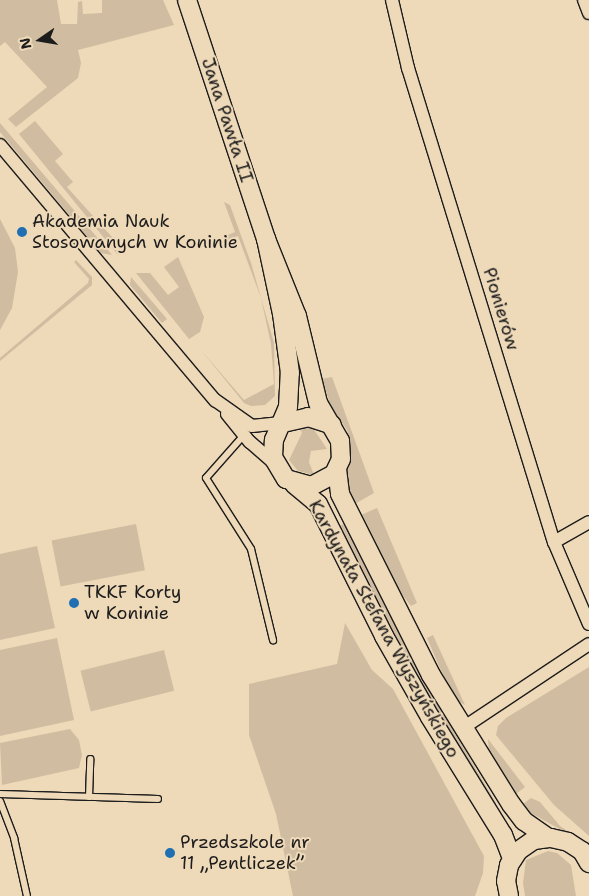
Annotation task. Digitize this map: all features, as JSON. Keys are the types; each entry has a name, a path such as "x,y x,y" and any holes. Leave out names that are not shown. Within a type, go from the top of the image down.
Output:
{"main road":[{"name":"Jana Pawła II","path":"187,0 266,239 298,316 318,403 332,425"},
{"name":"Jana Pawła II","path":"266,239 284,322 290,373 290,396 283,423"},
{"path":"308,417 332,425 342,450 337,469 319,484 294,483 276,466 273,448 283,423 308,417"},
{"name":"Kardynała Stefana Wyszyńskiego","path":"337,469 340,494 380,577 463,728 524,821 548,838 568,842 588,860"},
{"name":"Kardynała Stefana Wyszyńskiego","path":"294,483 318,504 384,636 430,717 503,835 512,859"},
{"path":"505,893 512,859 525,845 548,838"}],"street":[{"name":"Pionierów","path":"392,0 408,68 554,542 589,624"},
{"path":"584,0 589,13"},
{"path":"0,145 244,435 276,466"},
{"path":"221,406 252,426 283,423"},
{"path":"554,542 589,522"},
{"path":"463,728 589,644"}],"lane":[{"path":"244,435 206,478 251,549 273,640"},
{"path":"89,797 90,758"},
{"path":"0,794 158,799"},
{"path":"0,800 14,838 27,896"}],"shaded area":[{"path":"0,0 57,0 61,24 77,24 78,2 82,1 83,14 102,13 102,0 163,0 174,25 78,50 81,63 78,78 16,127 8,119 47,87 5,42 0,46"},
{"path":"35,121 63,154 55,161 73,182 67,187 120,246 118,255 19,134"},
{"path":"0,123 112,255 101,253 0,132"},
{"path":"224,202 230,205 251,263 274,343 275,396 265,405 251,406 244,403 201,350 244,400 274,384 271,344 261,298 238,236 224,241 223,237 235,232"},
{"path":"0,219 15,248 18,272 12,308 0,330"},
{"path":"178,257 204,317 200,332 189,339 136,273 150,273 168,295 179,287 164,267"},
{"path":"76,260 92,277 92,285 0,361 0,358 88,283 89,279 74,262"},
{"path":"131,277 167,319 162,323 130,285"},
{"path":"332,377 374,493 353,505 346,485 350,441 347,430 331,407 322,379"},
{"path":"300,428 313,428 327,449 311,451 309,462 314,475 298,471 289,460 302,433"},
{"path":"377,508 417,603 411,606 393,583 359,516"},
{"path":"136,524 145,570 61,587 52,540"},
{"path":"344,524 426,684 496,803 495,805 422,687 370,591 339,526"},
{"path":"37,546 55,628 0,640 0,554"},
{"path":"345,623 372,670 393,689 484,856 483,873 475,896 293,896 276,814 249,735 249,684 337,664"},
{"path":"433,635 465,705 456,700 448,687 427,638"},
{"path":"57,638 74,720 0,736 0,650"},
{"path":"164,650 174,691 91,712 81,671"},
{"path":"589,667 589,836 554,805 496,735 498,726 506,718"},
{"path":"70,729 79,740 82,755 79,768 2,785 0,743"},
{"path":"488,739 525,787 516,794 489,752"},
{"path":"531,798 540,802 560,826 585,843 527,811 523,804"},
{"path":"548,851 557,853 571,865 576,896 525,896 523,883 526,860"}],"place":[{"name":"Akademia Nauk Stosowanych w Koninie","path":"22,232"},
{"name":"TKKF Korty w Koninie","path":"74,603"},
{"name":"Przedszkole nr 11 „Pentliczek”","path":"170,853"}]}
